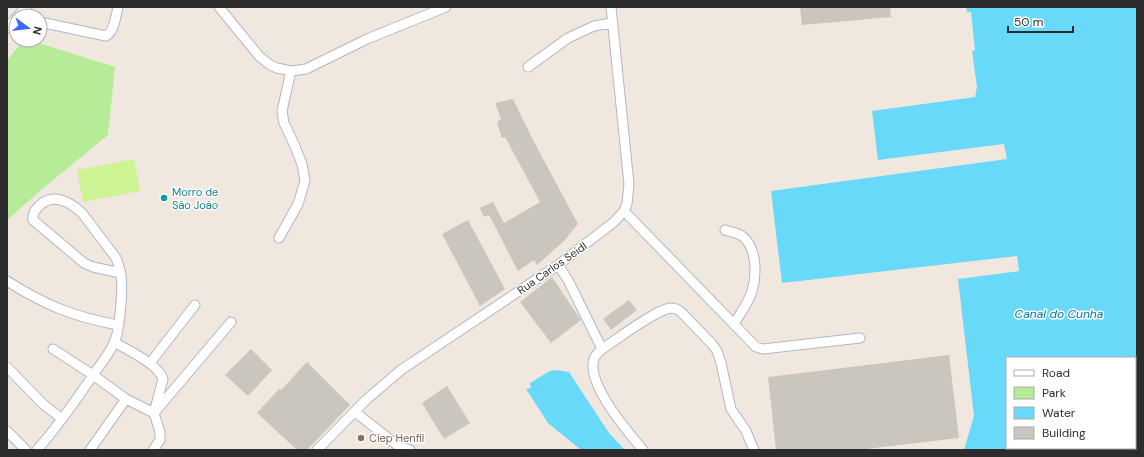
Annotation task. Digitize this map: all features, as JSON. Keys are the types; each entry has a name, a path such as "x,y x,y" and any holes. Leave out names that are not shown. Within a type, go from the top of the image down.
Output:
{"street":[{"path":"48,24 106,36 109,35 111,31 118,7"},
{"path":"219,7 259,56 273,67 291,71 306,69 367,39 446,7"},
{"path":"611,7 629,184 628,204 624,211 756,347 763,349 860,338"},
{"path":"528,67 568,38 594,26 612,22"},
{"path":"279,238 298,204 305,181 302,164 284,123 282,111 291,71"},
{"path":"37,450 62,419 114,342 118,325 122,288 121,273 116,258 87,218 77,208 55,199 46,201 36,209 33,220 84,263 93,267 121,273"},
{"name":"Rua Carlos Seidl","path":"317,450 355,412 401,370 558,265 614,222 624,211"},
{"path":"725,230 741,235 747,240 753,250 755,276 752,292 734,324"},
{"path":"558,265 568,280 602,349"},
{"path":"7,281 61,310 92,320 118,325"},
{"path":"150,363 195,305"},
{"path":"643,450 621,424 607,403 598,384 593,363 596,355 602,349 654,315 670,308 680,311 712,344 721,363 731,409 746,432 754,450"},
{"path":"154,413 230,322"},
{"path":"114,342 150,363 163,379 154,413 160,440 153,450"},
{"path":"53,349 126,398 154,413"},
{"path":"7,367 43,404 62,419"},
{"path":"90,450 126,398"},
{"path":"355,412 397,445 410,450"},
{"path":"7,431 26,450"}],"green space":[{"path":"48,46 115,67 108,135 7,220 7,60 17,48 48,48"},
{"path":"134,159 140,191 83,202 77,170"}],"water":[{"name":"Canal do Cunha","path":"966,7 1137,7 1137,450 964,450 974,416 958,279 1019,271 1017,256 782,283 771,191 1007,159 1004,144 878,160 872,111 975,97 977,87 972,51 975,50 971,12 967,12"},
{"path":"557,370 569,372 609,433 625,450 581,450 548,423 526,389 531,388 530,383 550,371"}],"building":[{"path":"800,7 890,7 891,17 802,25"},
{"path":"513,99 578,224 564,241 537,265 534,260 518,271 489,215 484,217 480,208 493,202 504,223 540,202 505,137 502,138 497,122 501,119 495,103"},
{"path":"468,220 505,289 480,306 442,234"},
{"path":"552,277 581,320 551,343 520,302"},
{"path":"629,300 637,310 611,330 603,319"},
{"path":"251,349 272,370 248,396 225,375"},
{"path":"949,355 959,438 858,450 776,450 768,377"},
{"path":"307,362 350,405 307,450 297,450 257,413"},
{"path":"447,386 470,423 444,439 422,403"}],"place":[{"name":"Morro de São João","path":"164,198"},
{"name":"Ciep Henfil","path":"361,438"}]}
